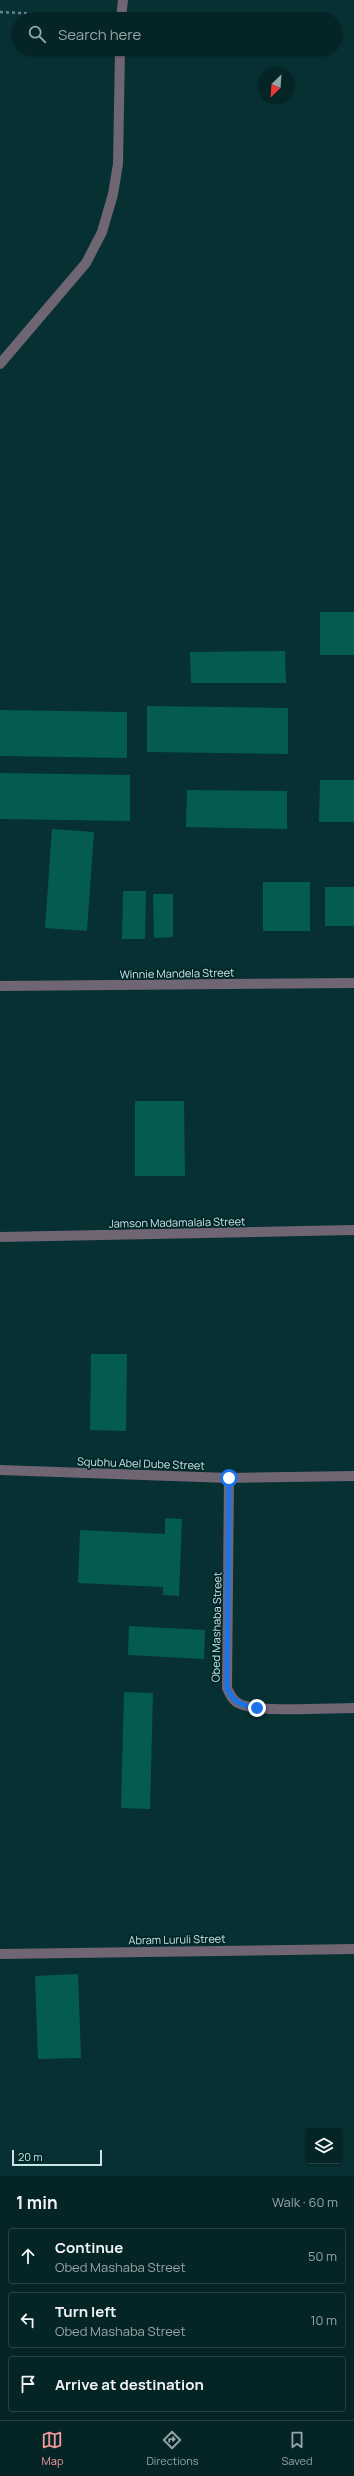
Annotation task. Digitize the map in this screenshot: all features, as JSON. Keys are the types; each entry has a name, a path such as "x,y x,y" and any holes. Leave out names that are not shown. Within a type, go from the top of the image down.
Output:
{"street":[{"path":"122,12 123,0"},
{"path":"0,364 86,263 102,232 114,194 118,164 120,56"},
{"name":"Winnie Mandela Street","path":"0,986 354,983"},
{"name":"Jamson Madamalala Street","path":"0,1237 354,1230"},
{"name":"Squbhu Abel Dube Street","path":"0,1470 229,1478 354,1476"},
{"name":"Obed Mashaba Street","path":"229,1478 227,1688 231,1697 240,1704 257,1708 354,1708"},
{"name":"Abram Luruli Street","path":"0,1954 354,1949"}],"path":[{"path":"0,12 12,13"}],"building":[{"path":"320,612 354,612 354,655 320,655"},
{"path":"285,651 286,683 191,683 190,652"},
{"path":"147,706 288,708 288,754 147,752"},
{"path":"0,710 127,712 127,758 0,756"},
{"path":"0,773 130,775 130,821 0,819"},
{"path":"320,780 354,780 354,822 319,822"},
{"path":"187,790 287,791 287,829 186,827"},
{"path":"52,829 94,832 87,931 45,928"},
{"path":"263,882 310,882 310,931 263,931"},
{"path":"325,887 354,887 354,926 325,926"},
{"path":"123,891 146,891 145,939 122,939"},
{"path":"153,894 173,894 173,937 154,938"},
{"path":"135,1101 184,1101 185,1176 135,1176"},
{"path":"91,1354 127,1354 126,1431 90,1430"},
{"path":"165,1518 182,1519 179,1596 163,1595 163,1587 78,1583 80,1530 165,1534"},
{"path":"129,1626 205,1630 204,1659 128,1655"},
{"path":"124,1692 153,1693 150,1809 121,1808"},
{"path":"78,1974 81,2058 38,2059 35,1976"}],"route":[{"path":"229,1478 227,1688 231,1697 240,1704 257,1708"}]}
